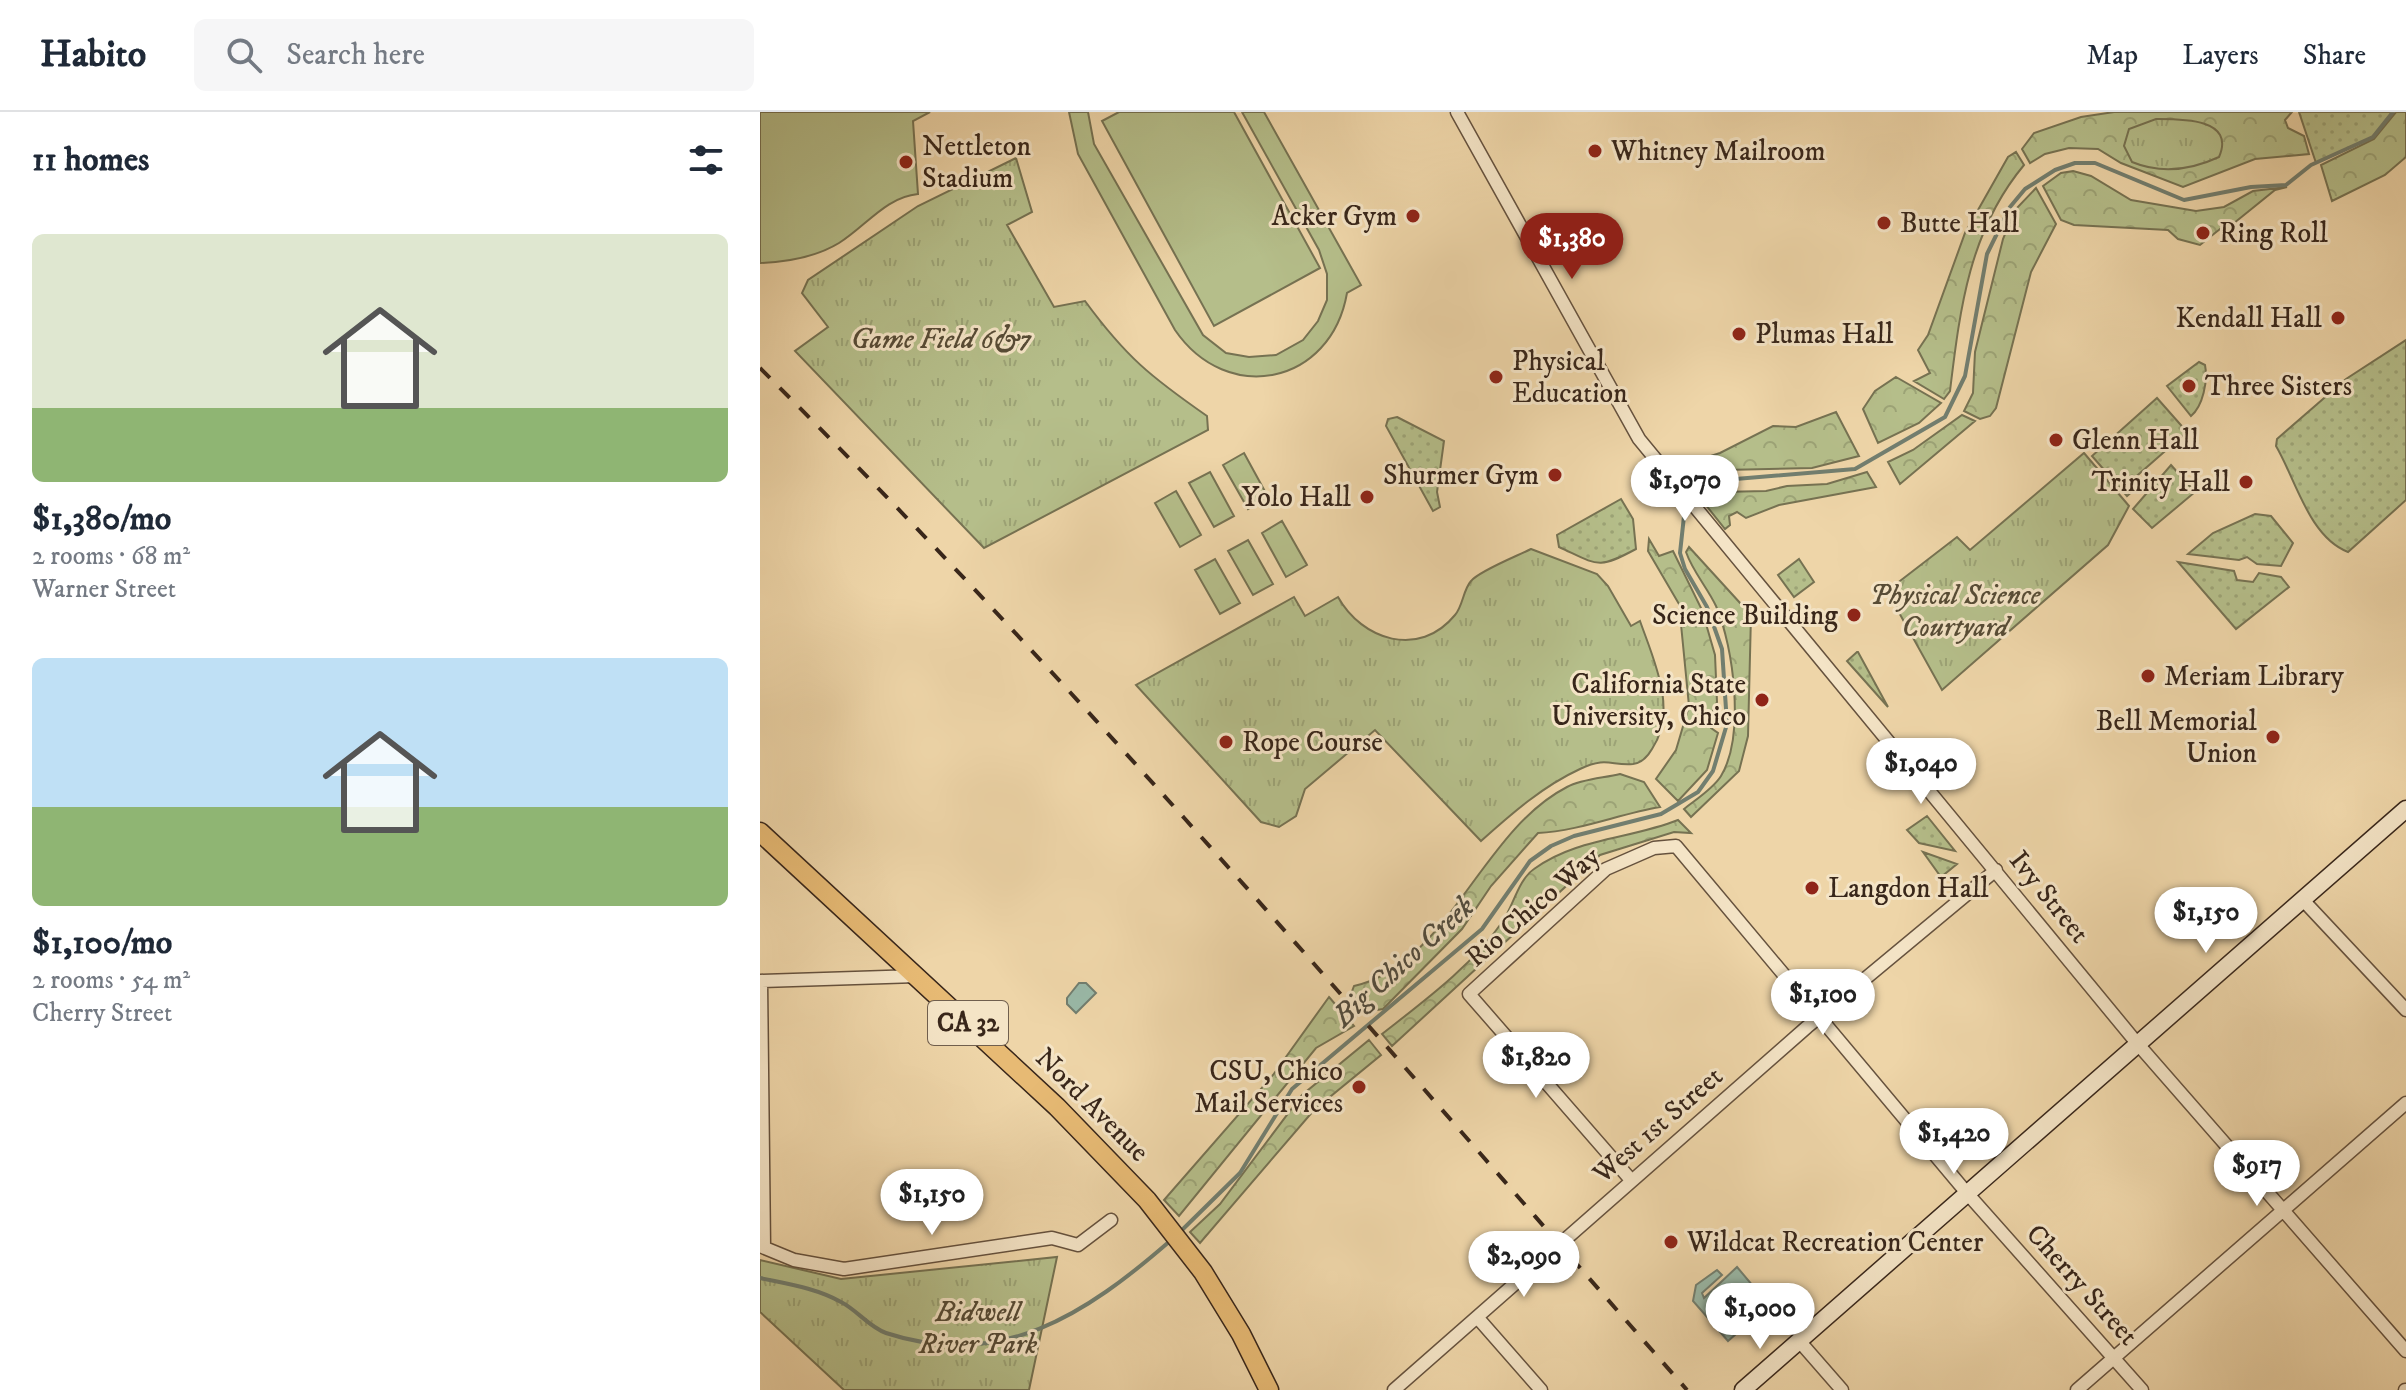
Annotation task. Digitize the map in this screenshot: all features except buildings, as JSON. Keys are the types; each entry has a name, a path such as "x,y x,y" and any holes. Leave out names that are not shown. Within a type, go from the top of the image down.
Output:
{"main road":[{"name":"Nord Avenue","path":"760,832 1082,1131 1166,1224 1203,1272 1241,1334 1269,1390"}],"street":[{"name":"Ivy Street","path":"1457,112 1639,439 2136,1042 2406,1351"},
{"path":"1743,1390 1801,1343 1966,1192 2406,809"},
{"name":"Rio Chico Way","path":"1631,1180 1469,994 1606,869 1654,848 1676,846"},
{"name":"Cherry Street","path":"1676,846 1966,1192 2142,1390"},
{"name":"West 1st Street","path":"1394,1390 1820,1015 1996,870"},
{"path":"2302,899 2406,1010"},
{"path":"917,976 760,981 762,1246 794,1260 844,1269 1052,1238 1078,1245 1111,1220"},
{"path":"2077,1390 2406,1103"},
{"path":"1477,1317 1541,1390"},
{"path":"1801,1343 1842,1390"}],"green space":[{"path":"760,112 930,112 913,121 918,194 886,206 849,236 821,252 760,263"},
{"path":"1069,112 1088,112 1094,144 1203,335 1226,353 1249,357 1276,355 1303,340 1318,321 1327,300 1327,274 1319,250 1242,112 1264,112 1361,285 1347,293 1337,324 1321,348 1299,365 1274,374 1248,376 1222,369 1197,354 1175,330 1078,154"},
{"path":"1119,112 1234,112 1320,268 1214,326 1102,121"},
{"path":"2114,112 2292,112 2285,120 2288,128 2304,136 2309,154 2255,159 2183,187 2121,163 2098,149 2069,148 2045,154 2030,163 2022,149 2034,133 2081,117"},
{"path":"2299,112 2393,112 2373,137 2316,163"},
{"path":"2396,112 2406,112 2406,157 2385,175 2332,201 2321,165 2374,139"},
{"path":"2156,119 2179,119 2213,128 2220,135 2222,144 2219,157 2176,169 2154,168 2132,162 2124,146 2129,129"},
{"path":"2016,152 2024,165 2005,190 1979,244 1963,301 1950,391 1944,399 1914,381 1930,373 1918,350 1928,335 1965,233 2008,157"},
{"name":"Game Field 6&7","path":"1016,158 1032,212 1007,225 1054,307 1085,301 1140,365 1207,416 1208,430 984,548 795,351 828,327 802,293 808,280 918,206"},
{"path":"2073,171 2091,176 2131,200 2196,211 2224,207 2253,191 2287,187 2275,190 2223,232 2220,229 2200,245 2178,239 2168,230 2074,225 2061,220 2043,186 2061,173"},
{"path":"2036,188 2056,224 2031,272 1996,408 1990,416 1980,419 1964,411 1973,393 1975,352 2003,239 2015,210"},
{"path":"2406,340 2406,500 2348,552 2335,545 2313,521 2276,446 2277,439 2346,379"},
{"path":"2199,362 2205,365 2205,386 2199,406 2191,416 2167,386"},
{"path":"1896,377 1941,403 1919,423 1878,443 1863,409 1875,391"},
{"path":"2157,398 2187,432 2131,481 2136,488 2127,496 2092,456"},
{"path":"1836,412 1859,456 1812,468 1724,470 1683,478 1674,468 1720,453 1773,426 1796,427"},
{"path":"1962,415 1975,421 1900,484 1888,462 1913,450"},
{"path":"1397,417 1444,441 1437,492 1440,507 1433,511 1386,426 1388,419"},
{"path":"1244,453 1268,497 1248,509 1223,465"},
{"name":"Physical Science Courtyard","path":"2084,453 2129,506 2108,545 1942,690 1887,591 1957,537 1970,550"},
{"path":"2171,465 2195,492 2152,528 2133,509"},
{"path":"1210,472 1234,516 1214,527 1189,483"},
{"path":"1867,472 1876,487 1779,505 1746,518 1737,512 1729,516 1730,525 1725,529 1705,504 1719,492 1766,491 1787,486 1827,484"},
{"path":"1176,491 1201,535 1180,547 1155,503"},
{"path":"1621,499 1633,519 1636,549 1598,563 1559,547 1557,535"},
{"path":"2255,514 2271,516 2293,543 2281,566 2257,564 2247,557 2239,560 2188,554 2213,533"},
{"path":"1282,521 1307,565 1286,577 1262,533"},
{"path":"1649,539 1659,556 1673,551 1702,610 1715,655 1717,702 1711,715 1711,728 1718,733 1707,770 1678,801 1656,779 1676,750 1689,706 1679,604 1648,551"},
{"path":"1248,540 1273,584 1253,595 1228,551"},
{"path":"1689,547 1751,615 1748,736 1739,771 1691,817 1684,809 1709,790 1721,776 1733,738 1735,716 1728,645 1716,606 1686,552"},
{"path":"1531,549 1597,574 1608,586 1631,626 1640,621 1661,685 1663,718 1660,734 1641,761 1633,764 1597,763 1566,776 1540,792 1481,841 1375,730 1305,789 1296,816 1279,827 1261,822 1136,685 1294,597 1305,616 1338,597 1348,612 1376,633 1392,639 1425,637 1441,629 1455,615 1468,585 1475,577"},
{"path":"1215,559 1240,603 1220,614 1195,570"},
{"path":"1799,559 1814,582 1794,597 1778,575"},
{"path":"2178,562 2234,571 2237,580 2253,582 2259,573 2281,577 2289,587 2236,629"},
{"path":"1858,652 1888,707 1847,661"},
{"path":"1620,774 1644,782 1660,807 1569,829 1538,833 1491,886 1462,929 1383,1009 1364,1012 1351,994 1354,986 1387,973 1415,952 1511,834 1537,807 1573,784"},
{"path":"1927,816 1955,851 1919,843 1907,830"},
{"path":"1678,820 1691,833 1674,832 1600,855 1392,1046 1382,1034 1447,982 1477,953 1503,921 1520,886 1534,869 1568,851"},
{"path":"1923,852 1957,864 1941,877"},
{"path":"1329,997 1354,1026 1316,1048 1179,1216 1164,1200 1273,1075"},
{"path":"1369,1040 1381,1055 1314,1110 1200,1243 1190,1232 1220,1204 1302,1095"},
{"name":"Bidwell River Park","path":"1057,1257 1029,1390 844,1390 760,1312 760,1260 841,1279"}],"shaded area":[{"path":"1079,983 1086,983 1096,993 1076,1013 1067,1004 1067,998"},
{"path":"1737,1267 1769,1305 1728,1341 1693,1301 1696,1285 1717,1270 1722,1275 1702,1293 1704,1298"}],"waterway":[{"name":"Big Chico Creek","path":"1180,1232 1240,1173 1292,1089 1482,929 1530,861 1551,846 1574,836 1661,814 1698,792 1713,771 1727,724 1722,649 1707,607 1685,569 1680,553 1685,507 1700,482 1855,469 1945,417 1965,376 1987,254 2010,207 2025,189 2055,170 2075,163 2095,163 2184,200 2251,187 2286,185 2311,165 2373,137 2393,112"},
{"name":"Big Chico Creek","path":"760,1278 822,1293 847,1305 886,1333 928,1343 967,1345 1004,1340 1040,1329 1074,1312 1106,1292 1170,1241"}],"railway":[{"path":"760,368 1000,616 1116,743 1687,1390"}],"place":[{"name":"Whitney Mailroom","path":"1595,151"},
{"name":"Nettleton Stadium","path":"906,162"},
{"name":"Acker Gym","path":"1413,216"},
{"name":"Butte Hall","path":"1884,223"},
{"name":"Ring Roll","path":"2203,233"},
{"name":"Kendall Hall","path":"2338,318"},
{"name":"Plumas Hall","path":"1739,334"},
{"name":"Physical Education","path":"1496,377"},
{"name":"Three Sisters","path":"2189,386"},
{"name":"Glenn Hall","path":"2056,440"},
{"name":"Shurmer Gym","path":"1555,475"},
{"name":"Trinity Hall","path":"2246,482"},
{"name":"Yolo Hall","path":"1367,497"},
{"name":"Science Building","path":"1854,615"},
{"name":"Meriam Library","path":"2148,676"},
{"name":"California State University, Chico","path":"1762,700"},
{"name":"Bell Memorial Union","path":"2273,737"},
{"name":"Rope Course","path":"1226,742"},
{"name":"Langdon Hall","path":"1812,888"},
{"name":"CSU, Chico Mail Services","path":"1359,1087"},
{"name":"Wildcat Recreation Center","path":"1671,1242"}]}
